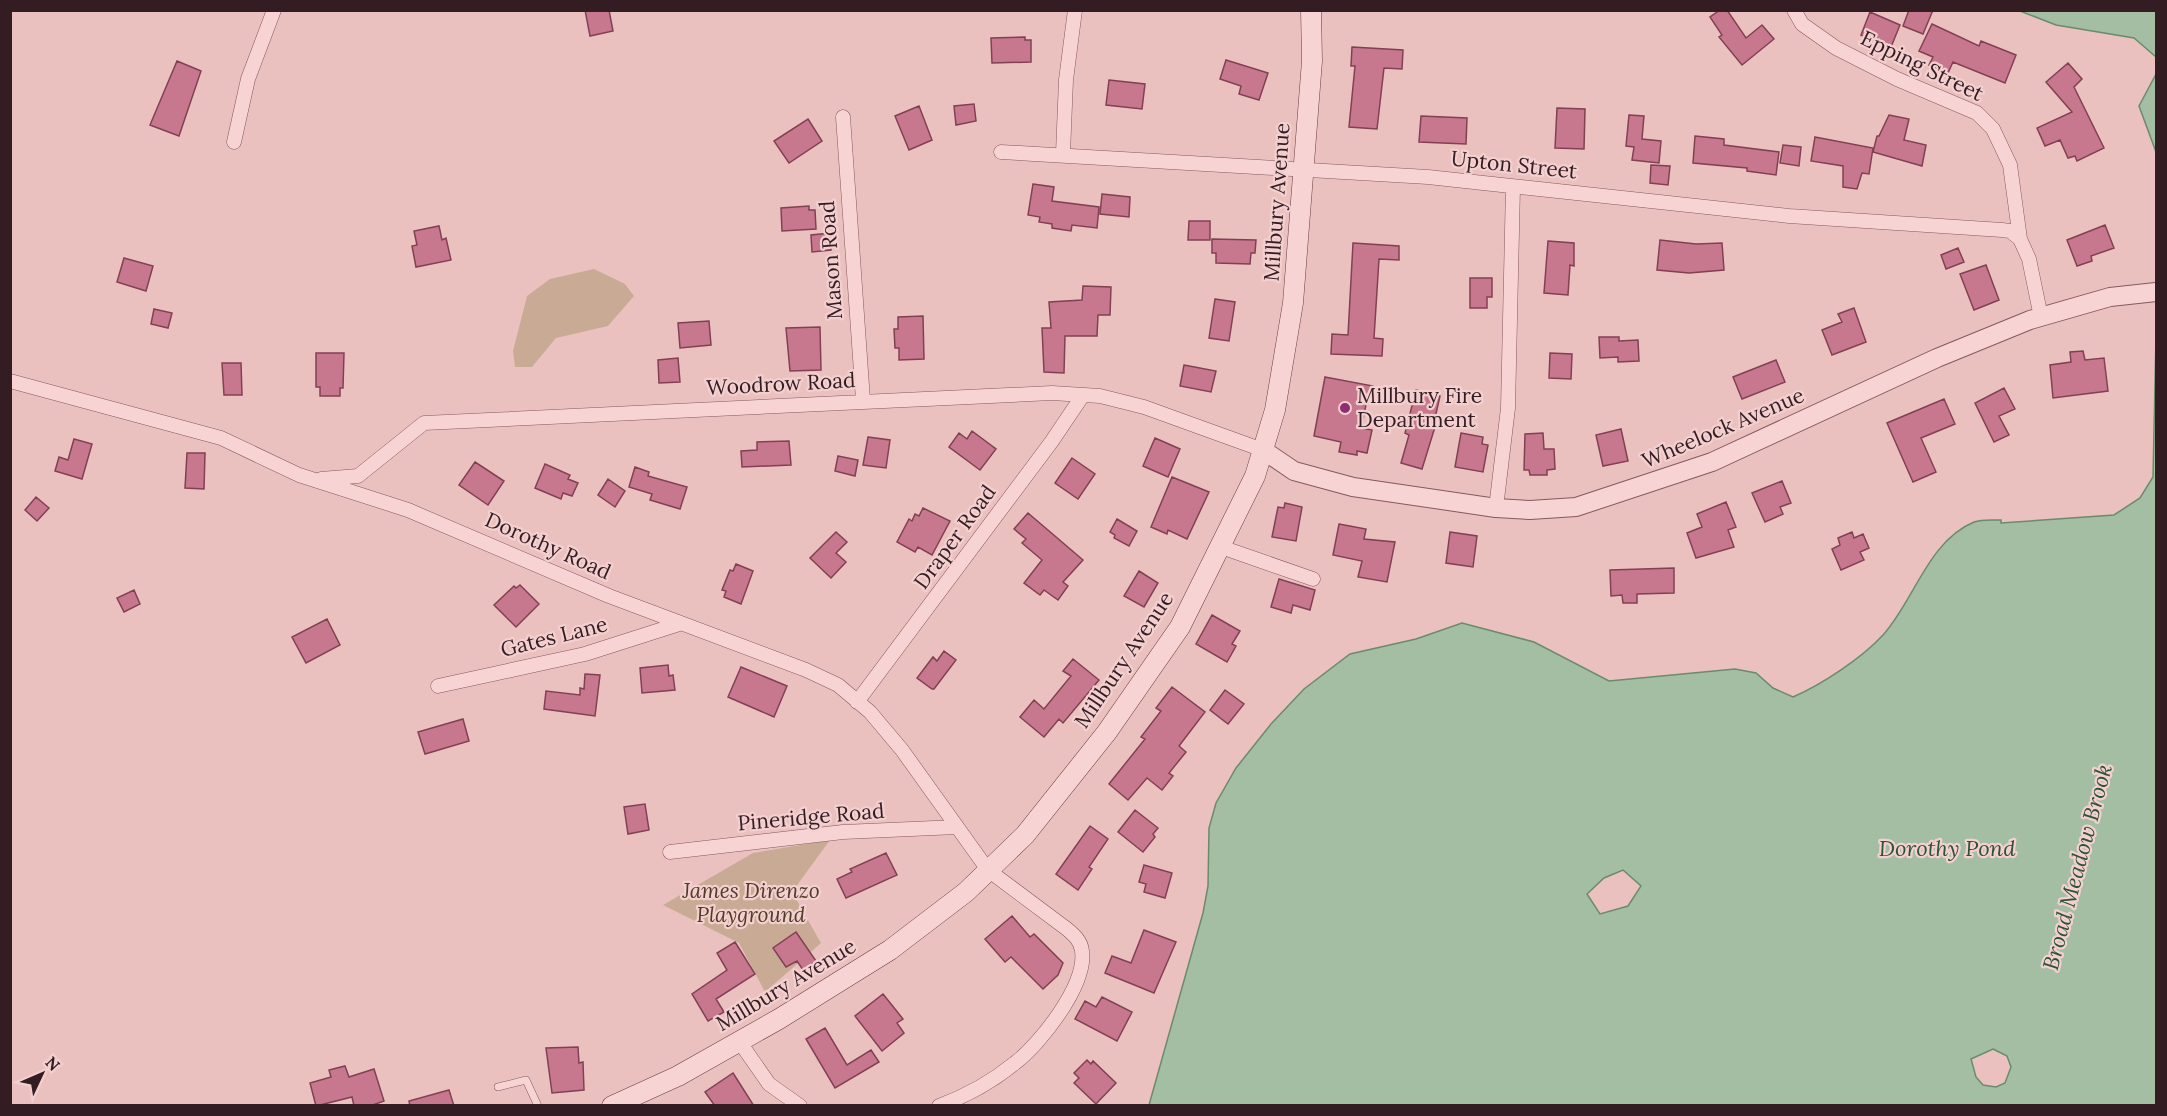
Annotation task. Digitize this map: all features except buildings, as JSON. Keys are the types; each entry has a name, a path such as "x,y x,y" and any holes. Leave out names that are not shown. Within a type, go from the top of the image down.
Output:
{"main road":[{"name":"Millbury Avenue","path":"612,1106 678,1076 890,950 966,892 1025,835 1107,732 1180,627 1254,476 1275,410 1293,303 1312,61 1311,10"}],"street":[{"path":"234,142 248,79 274,10"},
{"path":"1063,153 1066,80 1075,10"},
{"name":"Epping Street","path":"1794,10 1802,24 1836,48 1896,79 1977,113 1993,129 2010,165 2020,239 2029,259 2041,317"},
{"name":"Mason Road","path":"843,117 863,400"},
{"name":"Upton Street","path":"1001,152 1063,153 1180,163 1303,168 1428,177 1714,206 1789,216 2002,230 2010,231 2020,239"},
{"path":"1496,508 1508,408 1513,187"},
{"name":"Wheelock Avenue","path":"1263,450 1294,471 1353,488 1496,508 1530,510 1576,507 1637,489 1712,462 1937,358 2041,317 2110,297 2157,292"},
{"name":"Dorothy Road","path":"10,381 221,438 313,480 408,510 679,624 806,670 838,685 884,726 988,870 1078,939 1082,952 1081,964 1066,1002 1033,1047 998,1076 945,1103"},
{"name":"Woodrow Road","path":"313,480 358,476 424,423 863,400 1052,393 1100,396 1144,407 1263,450"},
{"name":"Draper Road","path":"857,702 1052,441 1083,394"},
{"path":"1221,547 1313,579"},
{"name":"Gates Lane","path":"438,686 585,654 679,624"},
{"name":"Pineridge Road","path":"670,852 843,832 957,827"},
{"path":"739,1041 769,1084 800,1106"}],"lane":[{"path":"498,1087 526,1080 538,1106"}],"green space":[{"path":"594,269 625,284 634,296 608,326 556,338 532,367 515,367 513,351 527,296 550,279"},
{"name":"James Direnzo Playground","path":"830,840 792,892 821,943 765,992 739,943 663,905 753,853"}],"water":[{"path":"2020,11 2156,11 2156,57 2134,38 2056,25"},
{"path":"2156,74 2156,152 2139,106"},
{"name":"Dorothy Pond","path":"2156,336 2156,1105 1149,1105 1203,913 1208,886 1209,828 1216,803 1236,768 1271,724 1304,689 1350,654 1416,639 1462,623 1534,642 1609,681 1735,669 1756,673 1773,688 1793,697 1841,670 1883,635 1904,606 1933,557 1958,531 1974,522 1984,520 2001,520 2001,523 2114,515 2140,498 2153,477","holes":["1623,870 1641,886 1628,906 1600,914 1587,894 1604,878","1993,1049 2007,1056 2011,1067 2005,1083 1996,1087 1983,1085 1976,1077 1971,1059"]}],"place":[{"name":"Millbury Fire Department","path":"1345,408"}],"water label":[{"name":"Broad Meadow Brook","path":"2077,867"}]}
